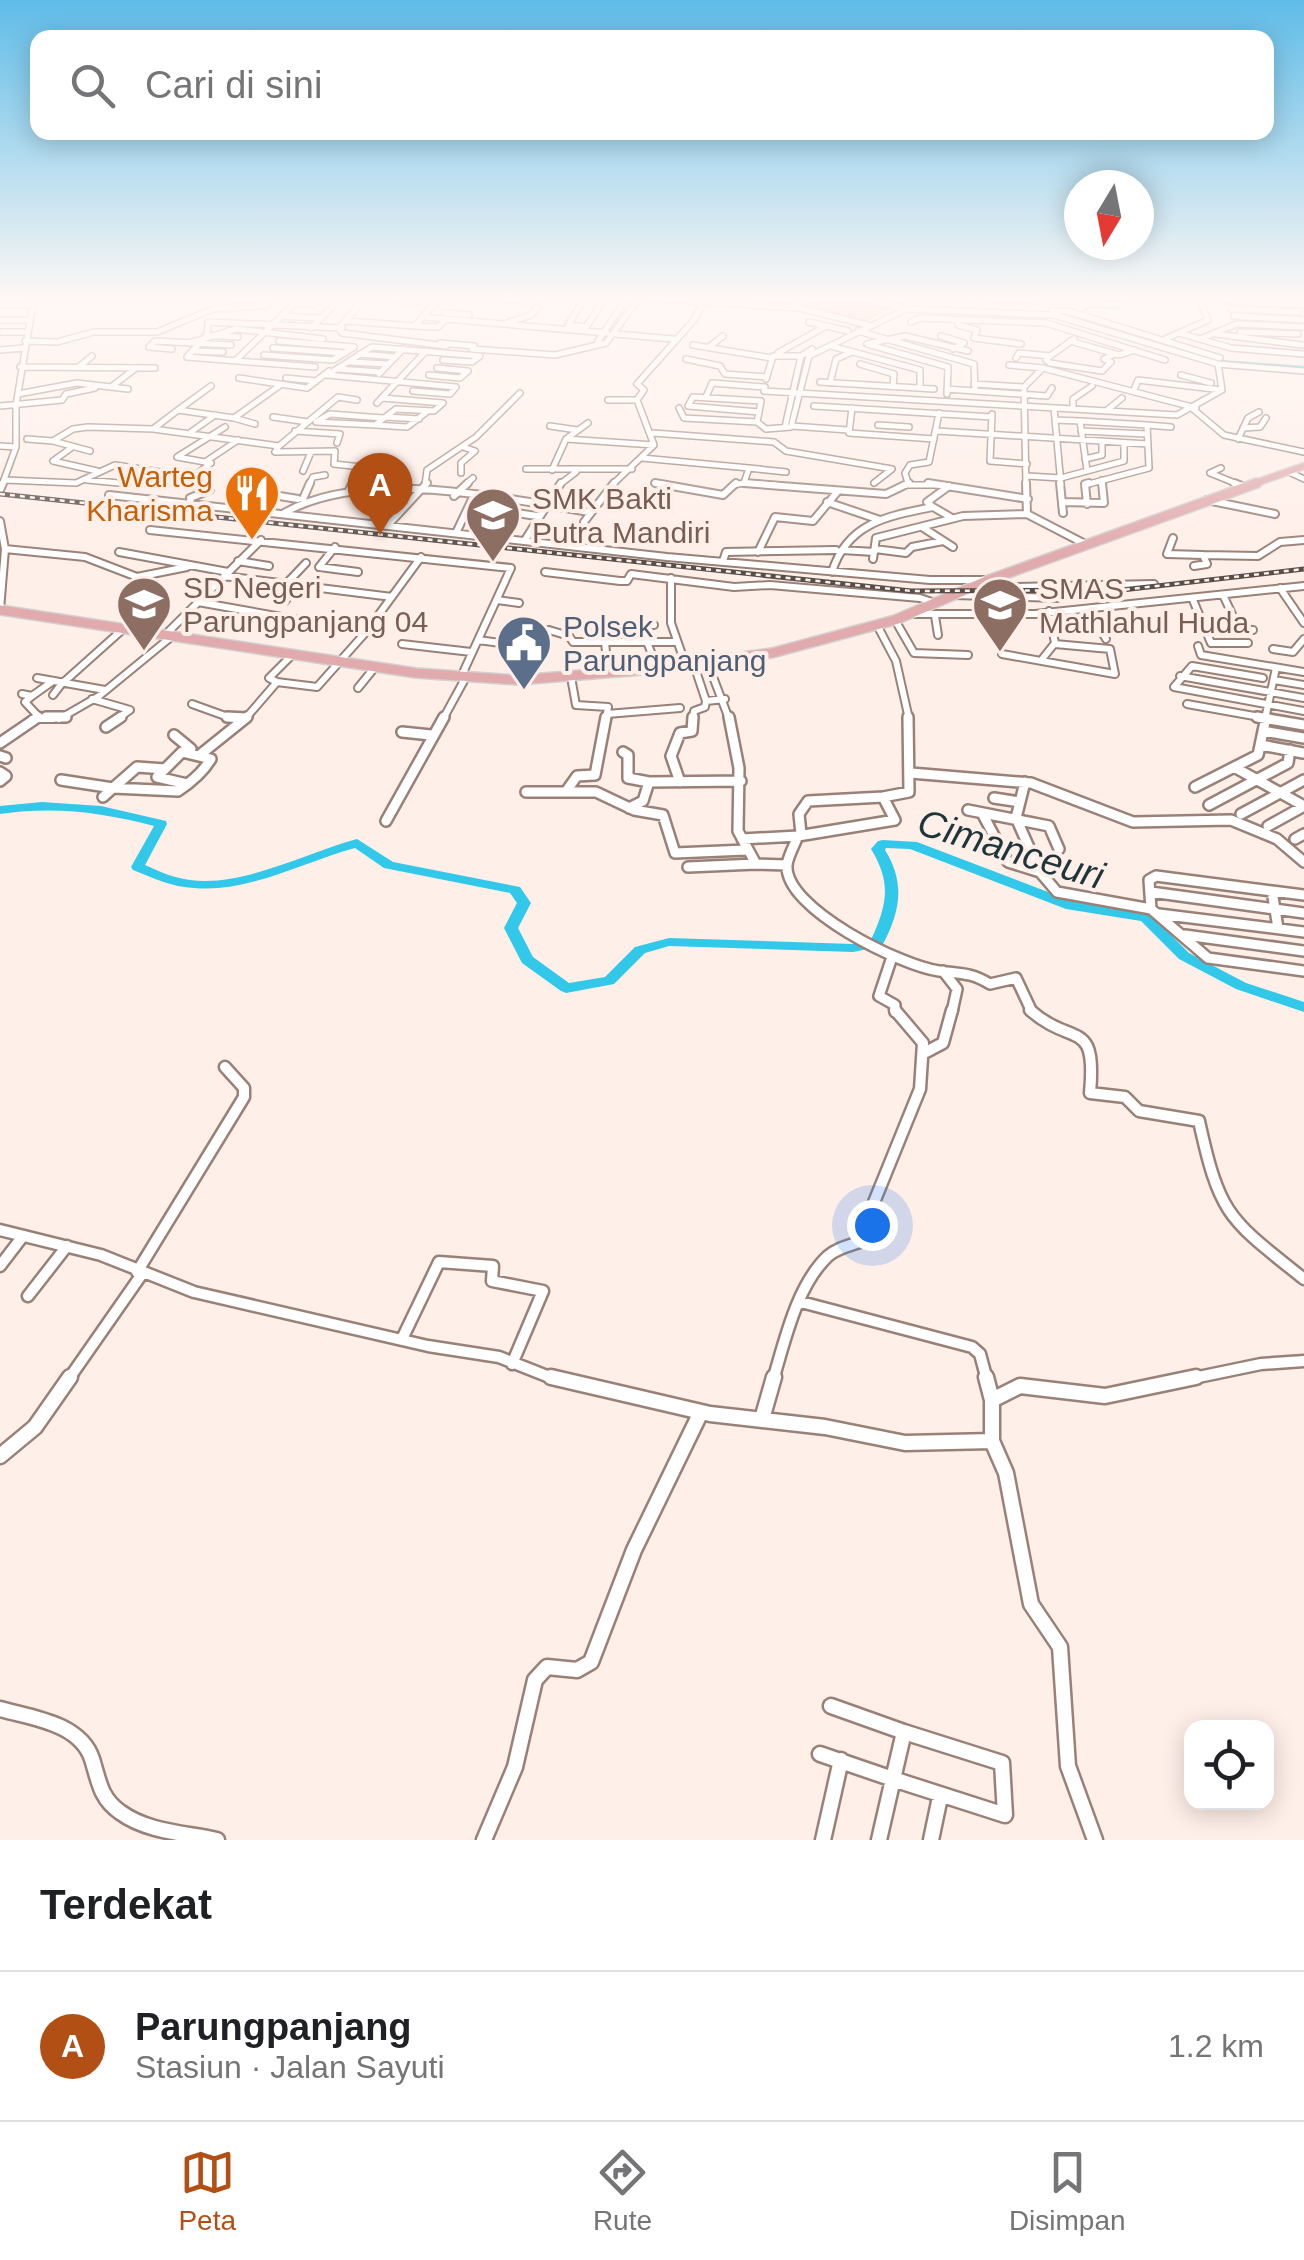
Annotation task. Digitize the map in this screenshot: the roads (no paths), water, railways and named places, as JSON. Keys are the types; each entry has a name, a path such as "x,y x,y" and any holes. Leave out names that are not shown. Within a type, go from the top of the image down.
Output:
{"main road":[{"path":"0,610 464,677 643,674 657,667 772,652 895,620 989,580 1304,466"}],"street":[{"path":"0,490 16,447 19,384"},
{"path":"18,394 65,384"},
{"path":"74,384 128,389"},
{"path":"108,389 115,384"},
{"path":"268,384 307,388 312,384"},
{"path":"393,384 379,401 443,404 404,428 316,422 330,414 418,419"},
{"path":"406,400 413,392 420,384 456,387 450,394 413,392"},
{"path":"637,400 644,390 638,384"},
{"path":"706,398 710,384 738,385 795,393 1177,415 1194,409 1222,389"},
{"path":"757,422 765,384"},
{"path":"790,427 796,384"},
{"path":"795,393 798,384"},
{"path":"853,384 934,389"},
{"path":"920,384 920,388"},
{"path":"948,384 947,392 974,388 1049,396 1052,388"},
{"path":"974,384 974,388"},
{"path":"1026,384 1028,514"},
{"path":"1109,384 1134,390"},
{"path":"1136,384 1134,394 1194,409 1204,414 1220,434 1304,452"},
{"path":"1174,384 1222,389"},
{"path":"1208,384 1222,389"},
{"path":"1221,384 1222,389"},
{"path":"735,399 738,385"},
{"path":"153,429 211,386"},
{"path":"234,418 279,386"},
{"path":"873,398 874,386"},
{"path":"1073,409 1073,398 1092,386"},
{"path":"0,406 62,400 66,394 98,388"},
{"path":"389,524 428,483 427,470 463,447 516,402 520,392"},
{"path":"349,490 362,468 334,464 335,451 275,452 339,397 357,400"},
{"path":"760,401 691,397 688,406 760,412"},
{"path":"1106,411 1122,398"},
{"path":"608,400 637,400"},
{"path":"584,522 599,501 654,445 653,433 637,400"},
{"path":"908,438 910,400"},
{"path":"814,406 992,415 990,460 1027,464"},
{"path":"822,428 826,407"},
{"path":"375,425 398,408 428,411"},
{"path":"679,408 684,418 757,422 766,429 822,428 908,438 991,434 1148,444"},
{"path":"848,430 852,408"},
{"path":"1054,408 1063,512"},
{"path":"178,410 255,424"},
{"path":"876,435 879,410"},
{"path":"1238,439 1259,412"},
{"path":"908,482 910,465 929,462 939,413"},
{"path":"190,432 215,414"},
{"path":"964,433 965,415"},
{"path":"273,417 308,422"},
{"path":"1243,428 1260,427 1266,418"},
{"path":"1055,420 1171,426"},
{"path":"1080,421 1087,470"},
{"path":"552,470 566,439 588,423"},
{"path":"878,425 909,426"},
{"path":"190,503 190,498 210,490 187,482 211,463 177,457 225,426"},
{"path":"550,426 576,430"},
{"path":"1087,504 1084,484 1150,467 1147,426"},
{"path":"53,441 80,428 153,429 279,446"},
{"path":"1081,431 1148,434"},
{"path":"295,432 341,434 337,443"},
{"path":"653,433 756,444 806,457 892,470 874,483"},
{"path":"26,439 70,444 70,448"},
{"path":"566,439 654,445"},
{"path":"205,462 238,440"},
{"path":"1085,459 1102,455 1102,441"},
{"path":"1028,476 1061,478 1126,460 1124,443"},
{"path":"0,446 16,447"},
{"path":"461,472 461,463 474,451 463,447"},
{"path":"90,451 70,448 54,462 97,471 126,465 193,477"},
{"path":"303,471 311,452"},
{"path":"642,458 786,472"},
{"path":"688,474 694,464"},
{"path":"526,470 632,468"},
{"path":"744,483 749,468"},
{"path":"1097,468 1113,476"},
{"path":"1221,468 1210,473 1244,488"},
{"path":"85,480 97,471"},
{"path":"525,540 560,484 576,472"},
{"path":"1289,472 1304,479"},
{"path":"284,514 300,499 313,477 324,475"},
{"path":"885,477 1028,498"},
{"path":"454,496 474,478"},
{"path":"5,480 119,483"},
{"path":"1063,502 1105,502 1102,480"},
{"path":"655,483 723,494 737,482 889,494 908,482"},
{"path":"948,486 927,502 949,517 1028,514 1087,545"},
{"path":"254,492 300,499 349,490 474,495 589,512"},
{"path":"758,552 775,517 814,521 838,491"},
{"path":"854,510 863,494"},
{"path":"109,495 832,572 989,580"},
{"path":"457,531 474,495"},
{"path":"574,510 583,497"},
{"path":"1206,500 1276,514"},
{"path":"599,501 610,502"},
{"path":"826,502 879,520"},
{"path":"832,572 839,550 855,527 933,507"},
{"path":"874,554 876,538 922,527 959,512"},
{"path":"516,513 548,522"},
{"path":"942,540 949,517"},
{"path":"0,521 4,550 0,610"},
{"path":"922,527 953,548"},
{"path":"150,530 510,568 471,652 464,677 386,821"},
{"path":"1173,538 1166,546 1168,554 1258,556 1280,542 1304,540"},
{"path":"0,743 14,737 20,726 38,716 59,719 132,674 262,539"},
{"path":"723,560 724,552 797,548 874,554 906,552 942,540"},
{"path":"654,554 662,542"},
{"path":"335,547 319,567 358,572"},
{"path":"794,568 797,548"},
{"path":"4,550 85,557 138,577 187,566"},
{"path":"119,552 286,584 392,597"},
{"path":"1194,566 1207,564 1202,555"},
{"path":"114,571 135,556"},
{"path":"292,655 269,678 317,687 366,632 421,557"},
{"path":"238,561 269,566"},
{"path":"286,584 306,563"},
{"path":"545,572 628,582"},
{"path":"624,592 631,574 734,587 794,587 935,602"},
{"path":"671,578 670,612 677,642 706,702"},
{"path":"972,588 1039,590 1154,584"},
{"path":"284,601 298,585"},
{"path":"912,614 1049,612 1304,586"},
{"path":"794,587 794,594 822,596"},
{"path":"1280,588 1304,623"},
{"path":"954,594 1060,598"},
{"path":"1224,597 1239,628 1252,630"},
{"path":"1289,598 1304,597"},
{"path":"997,598 1003,615"},
{"path":"496,600 519,604"},
{"path":"1193,600 1210,643 1248,645 1245,662"},
{"path":"198,602 366,632"},
{"path":"1089,608 1106,639"},
{"path":"1049,612 1055,644"},
{"path":"935,616 938,635"},
{"path":"895,620 914,654 968,655"},
{"path":"642,624 645,642 657,667"},
{"path":"608,673 596,625 654,625"},
{"path":"877,625 886,640 910,722 911,773 907,794 808,802 799,814 799,835 788,865 793,887 816,914 872,950 943,971 964,970 990,984 1016,978 1018,996 1027,1009 1086,1041 1093,1056 1090,1093 1126,1097 1139,1111 1198,1121 1213,1184 1233,1222 1304,1278"},
{"path":"38,716 25,702 61,681 122,630"},
{"path":"549,630 569,636 572,642 677,642"},
{"path":"1273,650 1293,652 1304,639"},
{"path":"478,640 524,646"},
{"path":"402,644 471,652"},
{"path":"1002,654 1043,658 1115,674 1110,649 1055,644"},
{"path":"1043,658 1055,644"},
{"path":"1198,646 1196,652 1206,656 1304,672"},
{"path":"1220,658 1223,647"},
{"path":"1202,667 1206,656"},
{"path":"707,661 725,699 740,781 736,791 738,831 756,864"},
{"path":"358,688 375,667"},
{"path":"1263,678 1187,667 1174,687 1304,712"},
{"path":"1195,786 1258,755 1276,668"},
{"path":"1180,676 1304,698"},
{"path":"568,790 577,776 595,775 608,714 607,706 576,705 571,677"},
{"path":"37,678 105,690"},
{"path":"1274,680 1304,685"},
{"path":"52,695 61,681"},
{"path":"187,784 157,778 182,752 202,752 246,718 277,682"},
{"path":"22,694 32,696"},
{"path":"92,699 130,710 106,727"},
{"path":"680,782 672,759 680,733 692,731 694,712 706,702 725,699"},
{"path":"192,704 228,717 246,718"},
{"path":"1187,704 1239,718 1304,725"},
{"path":"608,714 680,708"},
{"path":"1263,731 1304,738"},
{"path":"402,732 431,734"},
{"path":"61,780 175,791 211,761 174,735"},
{"path":"1260,745 1304,753"},
{"path":"1208,806 1288,763 1290,750"},
{"path":"622,752 628,755 628,778 648,782 740,781"},
{"path":"103,796 137,766 165,768"},
{"path":"1234,767 1304,806"},
{"path":"0,772 6,776 0,781"},
{"path":"911,773 1025,782 1057,789 1132,822 1201,817 1242,821 1300,853 1304,862"},
{"path":"1241,814 1304,780"},
{"path":"629,808 644,801 648,782"},
{"path":"1025,782 1016,818 1040,872 1056,892 1086,890 1154,911 1304,932"},
{"path":"526,792 598,792 629,808 665,816 675,854 746,850"},
{"path":"742,839 892,824 895,820 883,797"},
{"path":"994,798 1020,802"},
{"path":"1268,826 1304,806"},
{"path":"968,810 1049,826 1059,850"},
{"path":"982,812 1003,860 1020,871 1040,872"},
{"path":"688,866 788,865"},
{"path":"1304,895 1150,878 1154,911 1208,958 1304,970"},
{"path":"1117,888 1118,900"},
{"path":"1272,891 1278,928"},
{"path":"1150,892 1304,913"},
{"path":"1182,935 1304,951"},
{"path":"892,957 879,996 895,1005 895,1015 926,1052"},
{"path":"762,1419 801,1302 827,1257 865,1240 866,1222 920,1089 926,1052 946,1039 957,994 943,971"},
{"path":"0,1456 35,1427 140,1273 244,1096 244,1088 225,1067"},
{"path":"0,1230 67,1246 230,1301 499,1357 559,1382 700,1412 905,1443 992,1441"},
{"path":"0,1266 23,1236"},
{"path":"28,1296 67,1246"},
{"path":"402,1339 439,1262 493,1266 492,1281 544,1291 512,1364"},
{"path":"801,1302 972,1347 980,1354 992,1400 992,1441 1006,1472 1030,1604 1060,1647 1068,1766 1094,1840"},
{"path":"992,1400 1020,1386 1105,1396 1261,1364 1304,1361"},
{"path":"484,1840 515,1767 535,1680 546,1668 577,1670 591,1662 634,1550 700,1412"},
{"path":"820,1754 1005,1816 1002,1763 831,1706"},
{"path":"0,1709 82,1739 106,1801 168,1836 217,1840"},
{"path":"878,1840 904,1732"},
{"path":"823,1840 841,1760"},
{"path":"931,1840 940,1797"}],"waterway":[{"name":"Cimanceuri","path":"0,810 82,807 161,824 138,867 167,879 194,884 248,878 357,843 389,865 515,890 524,903 511,928 527,960 566,988 609,981 640,950 669,942 853,948 877,943 892,896 890,873 878,849 883,844 912,845 1071,906 1145,917 1184,956 1241,986 1304,1007"}],"railway":[{"path":"0,494 911,591 1122,590 1304,569"}],"place":[{"name":"Parungpanjang","path":"380,535"},
{"name":"Warteg Kharisma","path":"252,542"},
{"name":"SMK Bakti Putra Mandiri","path":"493,564"},
{"name":"SD Negeri Parungpanjang 04","path":"144,653"},
{"name":"SMAS Mathlahul Huda","path":"1000,654"},
{"name":"Polsek Parungpanjang","path":"524,692"}]}
